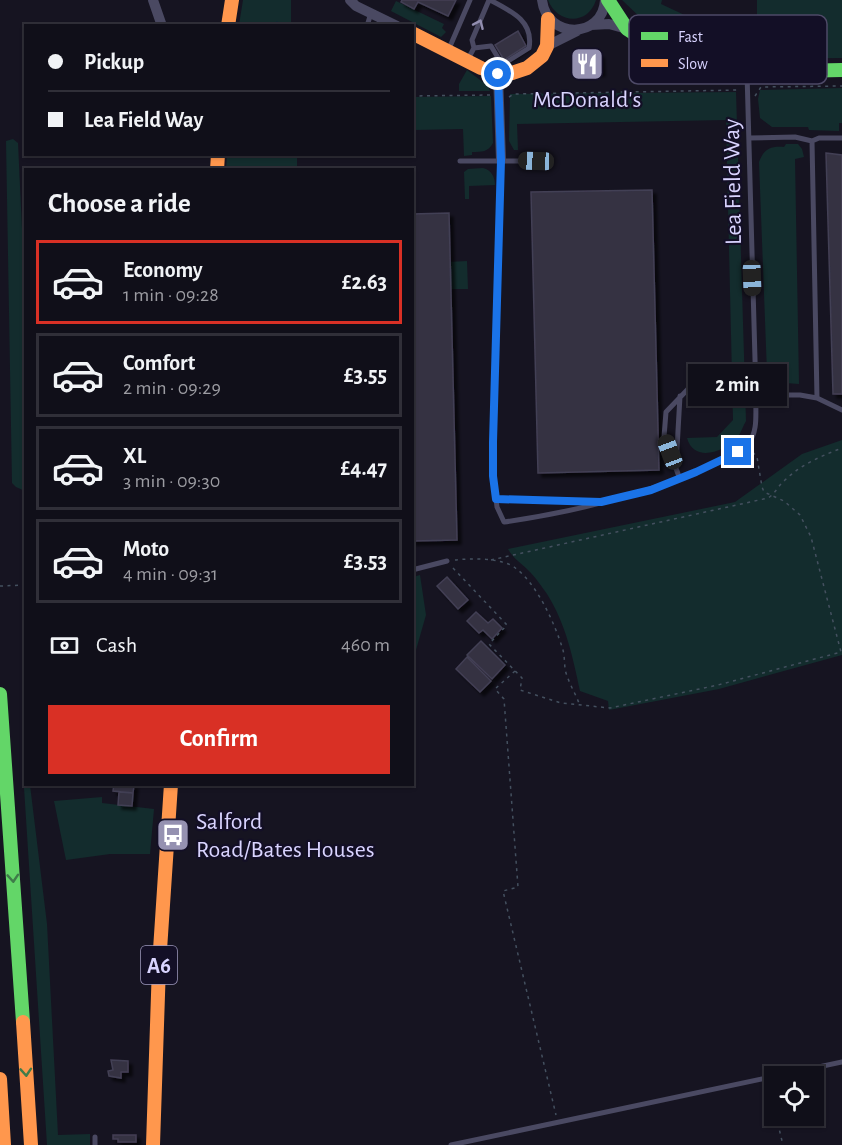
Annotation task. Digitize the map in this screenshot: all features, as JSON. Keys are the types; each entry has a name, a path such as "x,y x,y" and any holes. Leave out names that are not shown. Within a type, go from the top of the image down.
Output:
{"main road":[{"path":"228,24 232,0"},
{"path":"607,0 627,28"},
{"path":"414,34 448,51 470,54 498,74 512,73 527,68 542,56 548,40 542,6"},
{"path":"827,70 842,70"},
{"path":"0,694 31,1145"},
{"name":"A6","path":"153,1145 160,940 171,786"},
{"path":"0,1079 4,1145"}],"street":[{"path":"153,0 161,24"},
{"path":"350,0 356,6 394,24"},
{"path":"542,6 561,28 585,28 602,13 607,0"},
{"path":"548,40 585,28 609,24 627,28"},
{"path":"498,74 501,160"}],"lane":[{"path":"448,51 470,0"},
{"path":"490,0 518,16 528,26 529,48 505,63 500,61 490,46 470,54 472,40 490,0"},
{"path":"368,24 371,12"},
{"name":"Lea Field Way","path":"747,84 756,395 755,427 747,444"},
{"path":"748,138 795,137 812,141 819,138 842,138"},
{"path":"812,141 817,398"},
{"path":"501,160 493,476 497,507 504,522 651,490 728,458 747,444"},
{"path":"460,161 536,161"},
{"path":"680,479 664,437 666,412 689,388"},
{"path":"756,395 800,395 817,398 842,410"},
{"path":"676,468 680,396"},
{"path":"496,499 601,502"},
{"path":"414,569 447,561"},
{"path":"823,1066 842,1062"},
{"path":"451,1145 764,1078"},
{"path":"95,1137 95,1145"}],"path":[{"path":"414,96 510,97 514,94 741,90 741,97 748,97 755,96 761,87 842,86"},
{"path":"447,561 507,625 489,644 522,678 520,690 561,703 610,708 718,685 842,652 812,537 800,515 784,501 764,492 757,457 747,444"},
{"path":"491,560 768,498 798,469 842,448"},
{"path":"447,561 470,558 491,560 512,565 525,577 554,626 564,653 566,674 579,704"},
{"path":"0,586 24,585"},
{"path":"515,671 495,689 504,699 518,887 503,891 558,1122"},
{"path":"778,1126 783,1145"}],"green space":[{"path":"243,0 291,0 291,24 239,24"},
{"path":"548,0 596,0 586,14 572,19 558,14"},
{"path":"622,0 662,0 661,4 684,15 638,15"},
{"path":"757,0 842,0 842,58 827,58 827,15 757,15"},
{"path":"396,1 444,24 442,28 446,32 441,37 391,11"},
{"path":"467,70 488,86 490,91 459,91 459,84"},
{"path":"842,88 842,123 839,123 839,131 809,130 808,127 772,127 760,118 758,99 760,90"},
{"path":"736,92 746,421 738,436 731,443 717,451 702,453 691,446 687,438 717,437 733,420 726,120 517,124 518,150 514,150 509,141 510,94"},
{"path":"491,96 493,143 484,151 472,152 472,155 464,156 463,129 414,130 414,97"},
{"path":"13,139 18,143 24,271 24,491 12,483 6,141"},
{"path":"786,144 798,144 804,157 795,159 799,384 772,382 767,373 759,162 768,149 784,147"},
{"path":"227,156 297,156 297,168 226,168"},
{"path":"483,168 492,175 495,185 469,186 469,199 465,199 464,172 468,169"},
{"path":"467,261 468,289 448,289 448,262"},
{"path":"842,440 842,655 719,689 609,710 608,701 580,691 568,641 554,605 534,577 508,549 735,502 802,454"},
{"path":"420,575 426,615 414,657 414,577"},
{"path":"23,772 24,786 30,786 47,924 58,1135 90,1134 90,1145 47,1145"},
{"path":"102,797 102,803 154,809 150,854 110,854 66,860 54,801"}],"building":[{"path":"402,0 456,0 448,16 418,2 414,9 401,2"},
{"path":"518,31 526,46 504,60 495,45"},
{"name":"McDonald's","path":"600,54 601,72 575,74 574,56"},
{"path":"826,153 842,155 842,394 833,394"},
{"path":"652,190 659,470 538,473 531,192"},
{"path":"449,213 457,540 414,541 414,214"},
{"path":"447,577 468,600 458,609 437,586"},
{"path":"476,612 488,623 493,619 502,628 492,639 483,630 479,633 467,621"},
{"path":"481,641 505,665 492,679 467,655"},
{"path":"467,657 491,681 480,692 456,669"},
{"path":"114,786 134,786 133,793 113,791"},
{"path":"119,792 133,793 132,806 118,805"},
{"path":"111,1060 128,1061 128,1072 121,1072 121,1078 109,1076 108,1071 113,1070"},
{"path":"113,1135 136,1135 136,1142 118,1142 118,1139 113,1139"}],"traffic: fast":[{"path":"608,0 629,30"},
{"path":"827,70 842,70"},
{"path":"0,694 23,1022"}],"traffic: slow":[{"path":"228,24 232,0"},
{"path":"414,34 481,68 498,74 512,73 527,68 542,56 547,46 548,19"},
{"path":"217,168 218,156"},
{"path":"153,1145 159,965 171,786"},
{"path":"23,1022 31,1145"},
{"path":"0,1079 4,1145"}],"place":[{"name":"McDonald's","path":"587,64"},
{"name":"Salford Road/Bates Houses","path":"173,835"}],"route":[{"path":"498,74 501,160 493,442 496,499 601,502 613,500 651,490 680,479 738,452"}]}
